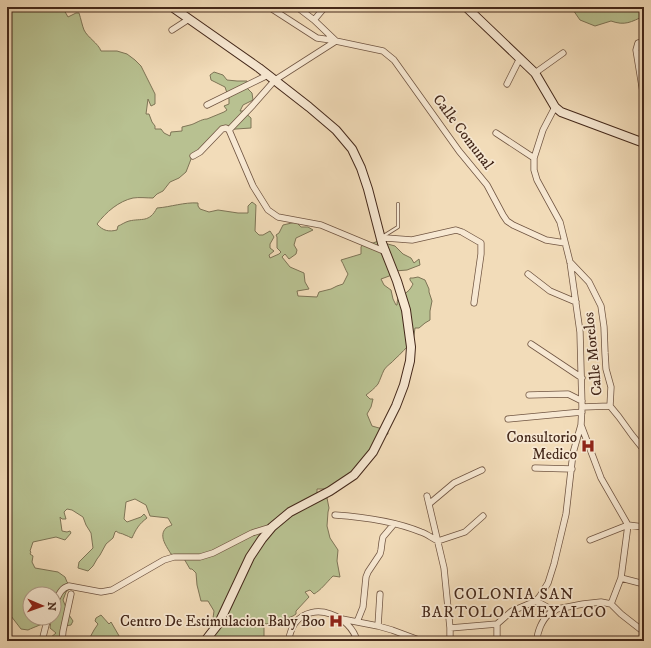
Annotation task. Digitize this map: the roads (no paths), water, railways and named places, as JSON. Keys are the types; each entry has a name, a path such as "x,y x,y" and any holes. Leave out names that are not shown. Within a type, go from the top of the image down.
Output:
{"main road":[{"path":"172,7 309,106 336,130 352,149 362,168 381,239 406,310 411,347 407,373 396,406 373,452 354,475 330,491 290,512 272,527 250,557 220,623 205,641"},
{"path":"466,7 535,73 555,107 561,112 644,143"}],"street":[{"name":"Calle Comunal","path":"269,7 317,38 383,51 394,60 460,151 487,185 507,221 546,240 565,243"},
{"path":"193,156 200,152 222,129 227,129 253,105 275,80 336,41 314,20 297,7"},
{"path":"314,20 325,7"},
{"path":"172,30 189,19"},
{"path":"644,42 638,43 636,50 644,99"},
{"path":"535,73 563,53"},
{"path":"507,84 520,58"},
{"path":"208,105 268,75"},
{"path":"450,628 497,624 512,611 536,601 548,583 566,514 573,453 581,425 582,378 580,332 570,262 560,222 534,170 534,158 543,130 555,107"},
{"path":"644,124 644,132"},
{"path":"227,129 253,186 268,210 278,217 321,225 386,252"},
{"path":"496,134 534,158"},
{"path":"381,239 412,240 456,230 481,243 481,254 474,303"},
{"name":"Calle Morelos","path":"570,262 589,282 601,306 604,326 606,369 611,387 610,406 644,450"},
{"path":"528,274 550,291 576,302"},
{"path":"531,344 582,378"},
{"path":"529,395 568,394 582,407"},
{"name":"Calle Morelos","path":"508,418 582,407 610,406"},
{"path":"581,425 601,478 628,525 621,578 611,604"},
{"path":"535,468 572,469"},
{"path":"429,504 454,483 482,470"},
{"path":"288,641 295,623 306,615 322,612 329,613 342,619 392,630 419,640 450,640 444,568 427,496"},
{"path":"335,515 367,518 394,524 422,532 438,541 465,532 483,516"},
{"path":"357,622 363,606 366,577 380,554 384,537 394,524"},
{"path":"590,540 628,525 644,527"},
{"path":"62,589 69,586 101,592 112,590 164,560 200,557 213,554 252,533 272,527"},
{"path":"621,578 644,584"},
{"path":"62,641 71,594"},
{"path":"378,626 380,594"},
{"path":"536,601 549,608 557,609 602,602 611,604 644,632"},
{"path":"537,641 537,635 548,615 557,609"},
{"path":"342,619 354,632 357,641"},
{"path":"497,624 497,641"},
{"path":"42,641 46,626"}],"lane":[{"path":"381,239 398,227 398,204"}],"place":[{"name":"Consultorio Medico","path":"588,446"},
{"name":"Centro De Estimulacion Baby Boo","path":"336,621"}],"district":[{"name":"COLONIA SAN BARTOLO AMEYALCO","path":"514,603"}]}
